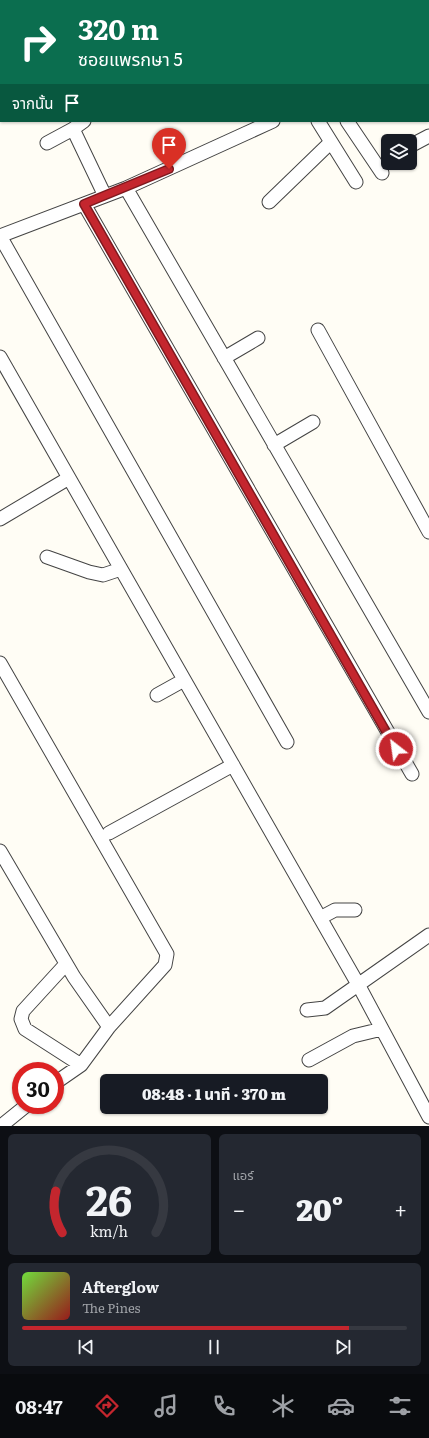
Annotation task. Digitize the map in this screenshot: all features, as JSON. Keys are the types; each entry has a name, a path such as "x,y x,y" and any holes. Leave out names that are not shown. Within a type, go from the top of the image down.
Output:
{"street":[{"path":"270,122 126,188 0,236 287,742"},
{"path":"319,122 356,182"},
{"path":"348,122 382,173"},
{"path":"47,143 78,125 105,196"},
{"path":"417,142 429,136"},
{"path":"269,202 331,142"},
{"path":"126,188 429,712"},
{"path":"84,204 412,774"},
{"path":"318,330 429,532"},
{"path":"224,358 258,338"},
{"path":"0,357 359,986 429,1117"},
{"path":"274,445 313,422"},
{"path":"0,519 69,478"},
{"path":"48,557 89,572 103,575 121,569"},
{"path":"0,663 167,954 166,964 110,1028 81,1065 64,1077"},
{"path":"157,696 184,680"},
{"path":"109,833 233,765"},
{"path":"0,851 66,964 110,1028"},
{"path":"320,918 335,910 355,910"},
{"path":"307,1010 325,1008 359,986 429,936"},
{"path":"66,964 23,1011 21,1019 25,1029 81,1065"},
{"path":"309,1060 353,1036 382,1029"},
{"path":"1,1126 16,1114"}],"route":[{"path":"169,169 84,204 396,749"}]}
